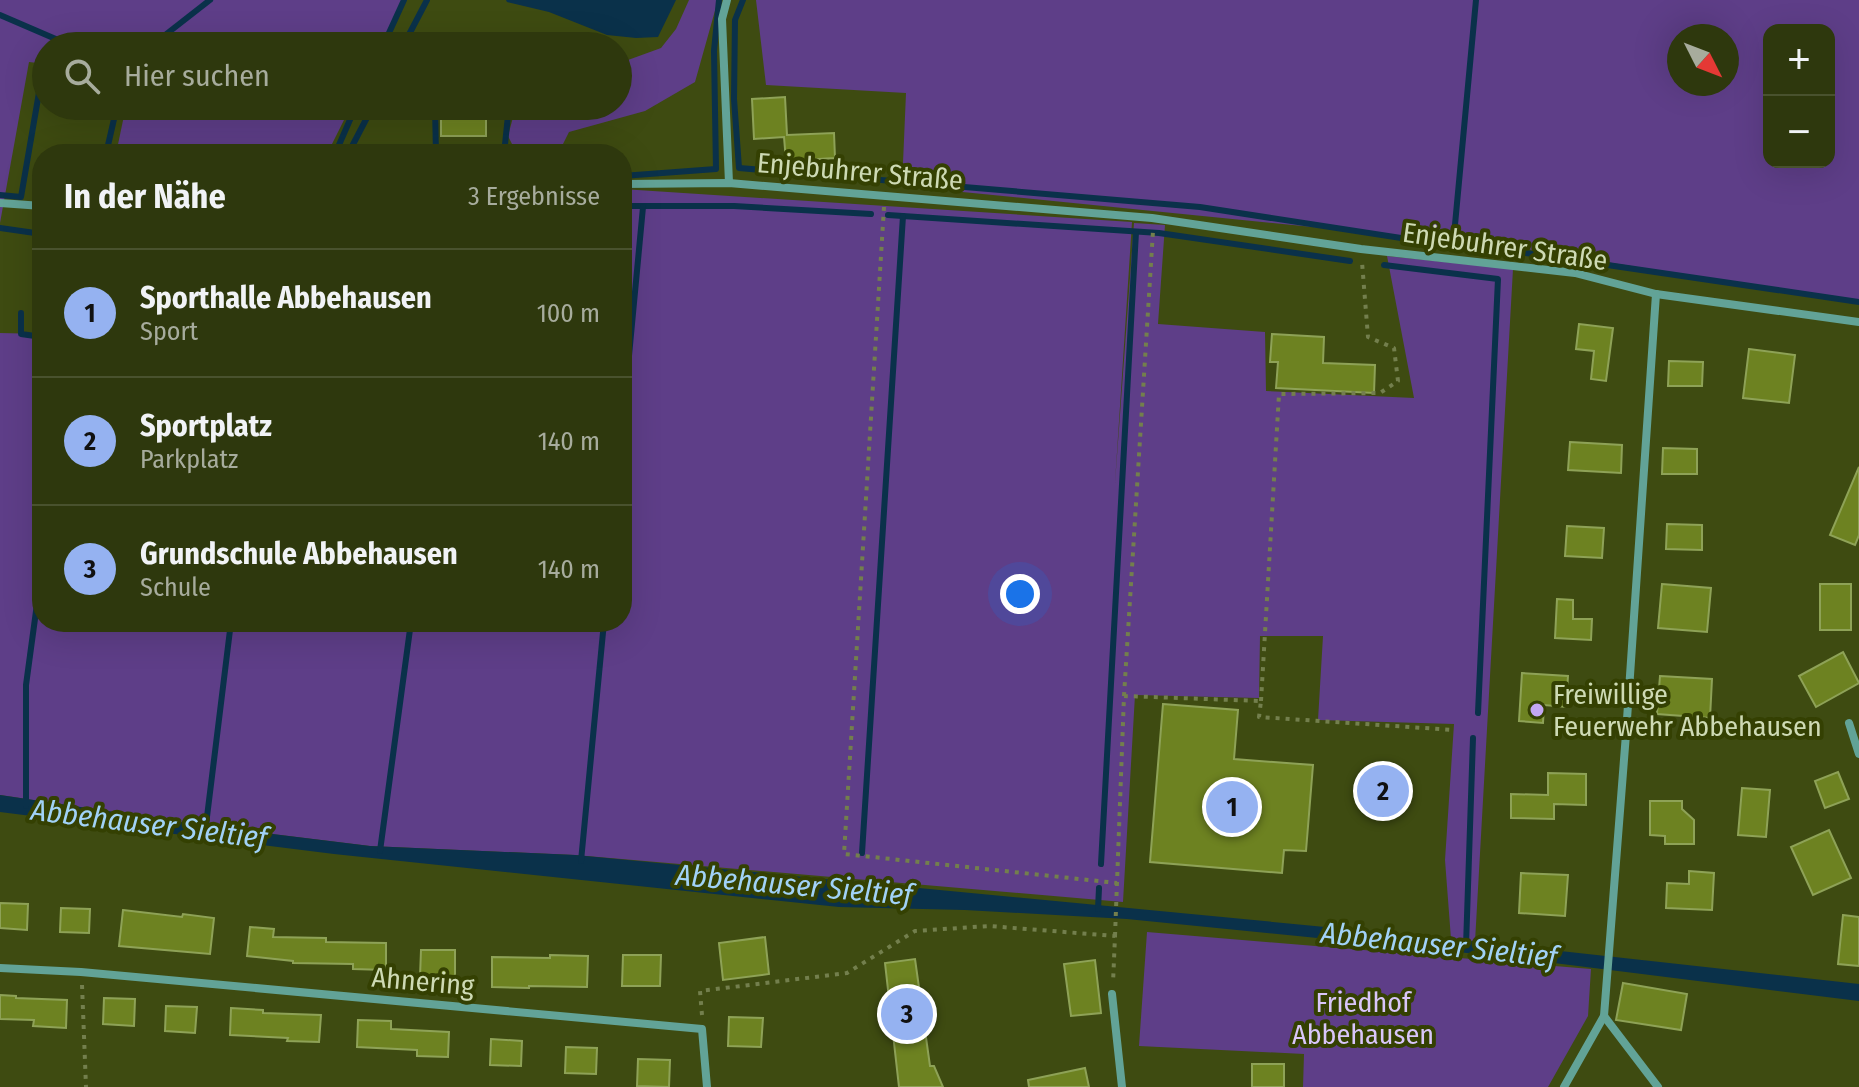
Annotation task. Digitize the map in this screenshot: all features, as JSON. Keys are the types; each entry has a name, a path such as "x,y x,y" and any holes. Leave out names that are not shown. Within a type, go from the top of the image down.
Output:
{"street":[{"path":"727,0 722,19 729,183"},
{"name":"Enjebuhrer Straße","path":"632,184 729,183 1152,218 1361,249 1575,273 1656,294 1859,322"},
{"path":"0,203 32,205"},
{"path":"1564,1087 1604,1016 1656,294"},
{"path":"1849,723 1859,754"},
{"name":"Ahnering","path":"0,968 81,972 702,1029"},
{"path":"1112,994 1122,1087"},
{"path":"1604,1016 1658,1087"},
{"path":"702,1029 707,1087"}],"path":[{"path":"885,195 844,854 1117,883"},
{"path":"1112,994 1124,696 1153,240"},
{"path":"1361,249 1368,337 1394,348 1398,381 1380,393 1279,394 1259,717 1454,730"},
{"path":"1124,696 1261,701"},
{"path":"702,1029 700,991 847,973 915,931 989,926 1115,936"},
{"path":"81,972 86,1087"}],"green space":[{"path":"0,0 403,0 387,32 32,32 32,62 29,62 0,223"},
{"path":"689,0 718,0 695,82 645,111 632,115 632,59 661,48 676,29"},
{"path":"756,0 1859,0 1859,303 1514,247 902,186 906,93 766,85"},
{"path":"123,120 344,120 332,144 118,144"},
{"path":"512,120 612,120 569,132 563,144 512,144 508,136"},
{"path":"632,190 1132,222 1115,483 1134,223 1165,225 1158,324 1265,332 1266,391 1414,398 1387,256 1513,269 1475,942 1451,939 1445,860 1454,724 1318,720 1323,636 1260,636 1259,698 1135,695 1123,902 575,855 370,846 214,827 0,795 0,333 32,334 32,632 632,632"},
{"name":"Friedhof Abbehausen","path":"1147,932 1591,969 1588,1016 1548,1087 1303,1087 1304,1054 1139,1046"}],"water":[{"path":"676,0 658,37 636,38 632,38 632,32 599,32 549,12 507,2"},
{"name":"Abbehauser Sieltief","path":"0,795 214,827 370,846 575,855 1451,939 1859,984 1859,1001 1507,957 1127,919 839,907 334,854 0,812"}],"building":[{"path":"785,97 787,135 834,133 835,158 786,161 784,137 754,139 752,99"},
{"path":"441,120 486,120 486,136 441,136"},
{"path":"1579,324 1613,328 1606,381 1591,379 1594,351 1576,349"},
{"path":"1272,334 1324,337 1323,363 1375,365 1374,393 1276,388 1278,362 1270,362"},
{"path":"1749,349 1795,355 1789,403 1743,398"},
{"path":"1669,361 1703,362 1702,386 1668,386"},
{"path":"1570,442 1622,445 1621,473 1568,470"},
{"path":"1663,448 1697,449 1697,474 1662,474"},
{"path":"1859,467 1859,535 1855,545 1830,535"},
{"path":"1667,524 1702,525 1702,550 1666,549"},
{"path":"1567,526 1604,528 1602,558 1565,556"},
{"path":"1662,584 1711,588 1707,632 1658,628"},
{"path":"1820,584 1851,584 1851,630 1820,630"},
{"path":"1557,599 1573,600 1573,619 1592,619 1591,640 1555,638"},
{"path":"1843,652 1859,683 1816,707 1799,676"},
{"path":"1522,673 1568,676 1566,707 1544,705 1543,723 1519,721"},
{"path":"1660,676 1712,679 1710,718 1657,714"},
{"path":"1163,704 1238,710 1234,759 1313,765 1306,851 1284,850 1282,873 1150,862"},
{"path":"1838,772 1849,799 1825,808 1815,781"},
{"path":"1548,773 1586,774 1586,805 1554,804 1554,819 1511,818 1511,794 1548,795"},
{"path":"1742,788 1770,790 1766,837 1738,835"},
{"path":"1650,801 1682,801 1682,809 1694,820 1694,844 1665,844 1665,836 1650,835"},
{"path":"1829,830 1851,878 1813,895 1791,847"},
{"path":"1689,871 1714,873 1712,910 1666,908 1667,883 1689,884"},
{"path":"1521,873 1568,875 1565,916 1519,913"},
{"path":"0,903 28,904 27,930 0,928"},
{"path":"61,908 90,909 89,933 60,932"},
{"path":"123,910 214,918 210,954 119,946"},
{"path":"1843,915 1859,917 1859,966 1838,964"},
{"path":"250,927 274,929 273,937 386,943 386,970 353,969 353,964 293,963 247,956"},
{"path":"765,937 769,974 723,980 719,943"},
{"path":"421,950 455,950 455,978 420,977"},
{"path":"550,955 588,956 587,987 492,987 492,957 550,958"},
{"path":"623,955 661,955 660,986 622,986"},
{"path":"915,959 930,1066 934,1066 943,1087 899,1087 885,963"},
{"path":"1095,960 1101,1013 1071,1016 1064,964"},
{"path":"1623,983 1687,994 1681,1030 1616,1020"},
{"path":"0,995 67,1000 66,1028 33,1026 34,1020 0,1019"},
{"path":"104,998 135,999 134,1026 103,1024"},
{"path":"166,1006 197,1007 195,1033 165,1031"},
{"path":"231,1008 263,1010 263,1013 321,1015 319,1042 230,1035"},
{"path":"729,1017 763,1018 761,1047 728,1046"},
{"path":"358,1020 391,1021 391,1029 449,1032 448,1057 417,1056 417,1050 357,1047"},
{"path":"491,1039 522,1041 521,1066 490,1065"},
{"path":"566,1047 597,1048 596,1074 565,1073"},
{"path":"638,1059 670,1060 669,1087 637,1086"},
{"path":"1252,1064 1284,1064 1284,1087 1252,1087"},
{"path":"1085,1068 1089,1087 1029,1087 1028,1080"}],"waterway":[{"path":"169,32 210,0"},
{"path":"389,32 404,0"},
{"path":"410,32 427,0"},
{"path":"632,175 716,169 714,51 719,0"},
{"path":"743,0 735,20 734,99 739,168 1200,207 1453,246 1526,253 1859,302"},
{"path":"1453,246 1476,0"},
{"path":"0,15 39,32"},
{"path":"0,195 21,197 34,120"},
{"path":"108,144 114,120"},
{"path":"339,144 350,120"},
{"path":"353,144 366,120"},
{"path":"435,120 436,144"},
{"path":"505,144 508,120"},
{"path":"632,206 734,206 871,214"},
{"path":"632,324 643,207"},
{"path":"888,215 1159,233 1350,261"},
{"path":"862,853 903,216"},
{"path":"0,228 32,233"},
{"path":"1101,864 1136,232"},
{"path":"1384,265 1498,279 1478,713"},
{"path":"21,313 21,334 32,336"},
{"name":"Abbehauser Sieltief","path":"26,806 26,685 33,632"},
{"name":"Abbehauser Sieltief","path":"205,833 230,632"},
{"path":"380,851 410,632"},
{"path":"581,861 603,632"},
{"name":"Abbehauser Sieltief","path":"1466,946 1473,738"},
{"path":"1098,909 1099,888"}],"place":[{"name":"Freiwillige Feuerwehr Abbehausen","path":"1537,710"},
{"name":"Sportplatz","path":"1383,791"},
{"name":"Sporthalle Abbehausen","path":"1232,807"},
{"name":"Grundschule Abbehausen","path":"907,1014"}]}
